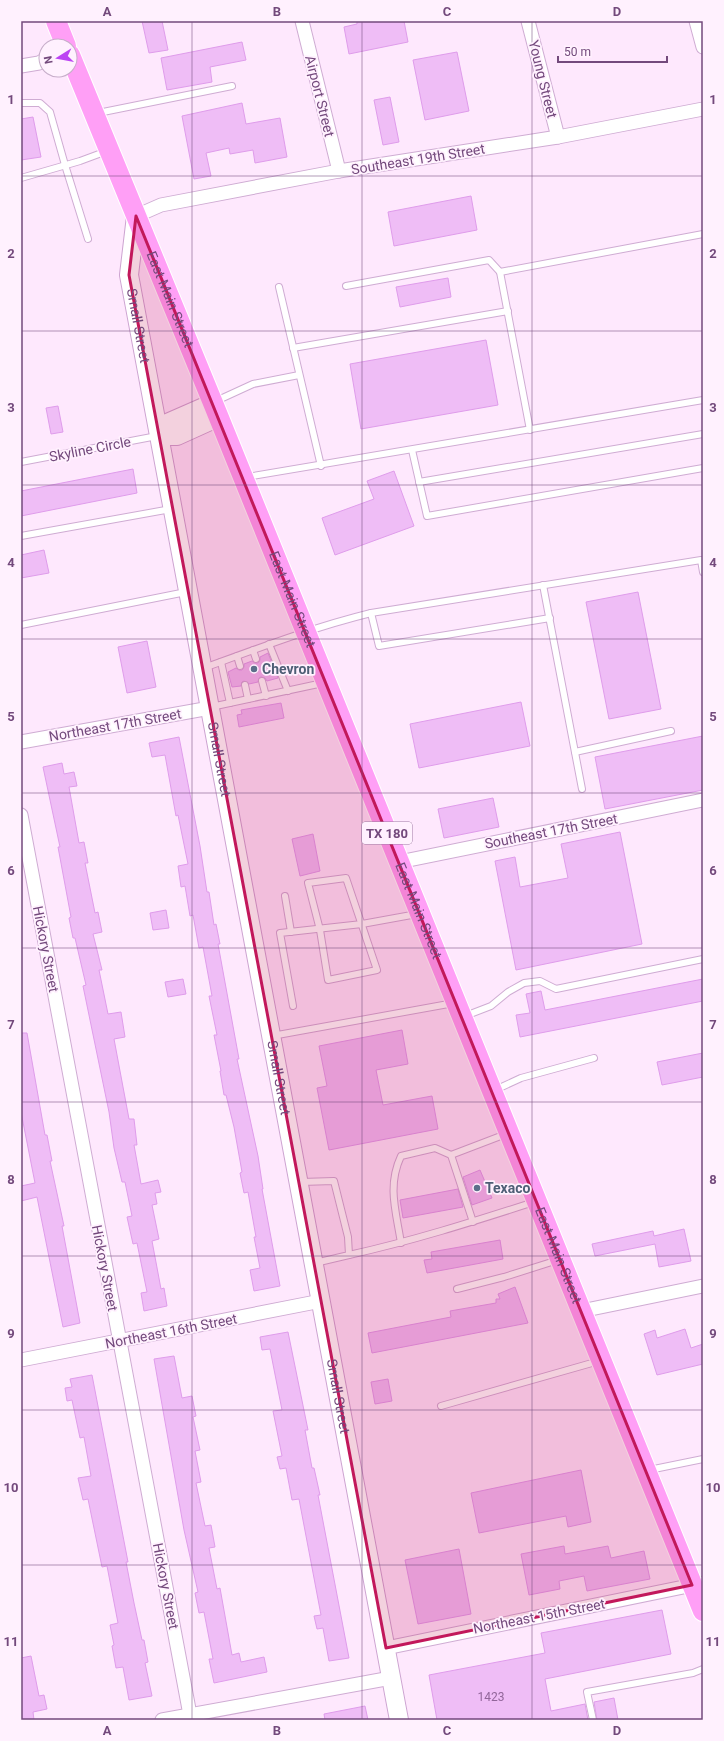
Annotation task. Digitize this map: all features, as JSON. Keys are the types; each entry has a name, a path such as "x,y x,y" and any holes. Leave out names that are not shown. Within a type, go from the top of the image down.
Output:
{"main road":[{"path":"57,21 63,38"},
{"name":"East Main Street","path":"78,74 216,410 645,1470 698,1584 703,1611"}],"street":[{"name":"Young Street","path":"528,21 558,137"},
{"path":"696,21 703,47"},
{"name":"Airport Street","path":"301,23 339,171"},
{"path":"21,66 38,63"},
{"name":"Southeast 19th Street","path":"136,216 160,205 339,171 558,137 703,109"},
{"name":"Small Street","path":"136,216 129,276 399,1720"},
{"path":"159,436 165,424 216,410"},
{"name":"Northeast 17th Street","path":"21,742 210,708"},
{"name":"Southeast 17th Street","path":"398,862 703,800"},
{"name":"Hickory Street","path":"21,815 191,1718"},
{"path":"580,1311 703,1286"},
{"name":"Northeast 16th Street","path":"21,1360 119,1342 321,1301"},
{"name":"Northeast 15th Street","path":"386,1648 698,1584"},
{"path":"162,1720 191,1718 391,1678"}],"lane":[{"path":"94,113 232,86"},
{"path":"21,103 40,103 50,112 88,239"},
{"path":"21,178 109,150"},
{"path":"500,272 703,234"},
{"path":"346,286 489,260 500,272 530,430"},
{"path":"279,286 321,466"},
{"path":"293,348 508,311"},
{"path":"216,410 253,384 299,375"},
{"path":"243,478 321,466 703,400"},
{"path":"419,482 703,434"},
{"name":"Skyline Circle","path":"21,462 159,436"},
{"path":"412,450 427,516 703,468"},
{"path":"21,536 172,509"},
{"path":"202,669 305,631 336,621 371,613 700,560 703,572"},
{"path":"544,585 582,789"},
{"path":"21,625 188,591"},
{"path":"371,613 379,646 550,618"},
{"path":"269,644 288,691"},
{"path":"253,650 256,659"},
{"path":"237,656 240,666"},
{"path":"221,662 230,703"},
{"path":"262,681 266,696"},
{"path":"210,708 326,682"},
{"path":"245,685 248,700"},
{"path":"575,752 671,731"},
{"path":"346,878 362,924 377,970 328,980 320,930 308,882 346,878"},
{"path":"285,896 292,932"},
{"path":"293,1006 280,934 362,924 420,913"},
{"path":"271,1036 491,1006 508,992 524,983 540,981 556,989 703,959"},
{"path":"491,1091 521,1078 594,1058"},
{"path":"401,1243 393,1193 395,1169 401,1156 435,1148 450,1155 509,1133"},
{"path":"450,1155 473,1222"},
{"path":"298,1183 334,1181 348,1237 349,1254"},
{"path":"314,1263 401,1243 473,1222 536,1201"},
{"path":"457,1289 504,1277 559,1259"},
{"path":"441,1406 601,1361"},
{"path":"645,1470 703,1459"},
{"path":"593,1720 587,1692 703,1669"}],"highlighted area":[{"path":"136,216 692,1585 386,1648 129,275"}],"building":[{"path":"142,21 162,21 168,50 149,53"},
{"path":"357,21 404,21 408,42 349,54 344,27 357,24"},
{"path":"242,42 246,60 210,67 212,82 167,90 161,58"},
{"path":"457,52 469,111 425,120 413,60"},
{"path":"390,97 399,142 383,145 374,100"},
{"path":"242,103 246,124 280,118 287,157 255,163 253,150 230,154 229,148 206,153 211,176 194,179 182,116"},
{"path":"33,117 41,157 21,160 21,119"},
{"path":"471,196 477,230 394,246 388,212"},
{"path":"448,278 451,297 400,307 396,287"},
{"path":"486,340 498,405 361,429 350,364"},
{"path":"58,406 63,432 51,434 46,408"},
{"path":"133,469 137,493 21,516 21,491"},
{"path":"394,471 414,526 335,555 322,518 374,499 367,481"},
{"path":"44,550 49,573 21,578 21,555"},
{"path":"638,592 661,709 609,719 586,602"},
{"path":"147,641 156,687 127,693 118,647"},
{"name":"Chevron","path":"268,653 278,678 267,681 265,678 261,677 259,678 258,682 249,684 244,681 242,682 241,686 232,687 228,672 236,668 242,670 244,664 252,661 258,663 260,657"},
{"path":"521,702 530,746 419,768 410,724"},
{"path":"281,703 284,718 239,727 237,715 242,714 241,710"},
{"path":"703,736 703,790 605,809 595,757"},
{"path":"179,737 200,846 207,892 209,892 214,925 216,924 220,944 218,944 239,1059 237,1059 258,1156 262,1189 280,1286 254,1291 250,1270 260,1268 248,1192 244,1193 234,1127 226,1095 224,1095 214,1035 217,1035 209,996 212,996 203,947 199,948 193,915 190,916 185,886 181,887 178,866 188,864 178,815 176,816 165,755 152,757 149,743"},
{"path":"62,763 64,774 74,772 77,786 69,787 79,843 84,842 88,863 85,863 95,913 98,912 102,932 93,934 102,970 99,970 108,1014 121,1012 125,1037 114,1039 129,1119 134,1119 137,1145 134,1145 141,1184 158,1180 161,1192 155,1193 157,1204 152,1205 159,1239 152,1241 161,1289 164,1288 167,1306 144,1311 141,1293 147,1292 137,1243 133,1244 127,1217 132,1216 125,1182 122,1182 114,1148 109,1112 83,986 86,985 69,918 71,917 58,847 60,847 43,767"},
{"path":"493,798 499,827 444,838 438,809"},
{"path":"620,832 642,944 516,970 495,861 515,857 520,887 568,878 561,844"},
{"path":"313,834 320,871 300,876 292,839"},
{"path":"166,910 169,928 153,930 150,913"},
{"path":"183,979 186,994 168,997 165,982"},
{"path":"703,979 703,1001 520,1037 516,1015 530,1013 526,994 541,991 545,1010"},
{"path":"402,1030 408,1064 376,1070 383,1105 432,1096 438,1129 329,1150 317,1088 327,1086 319,1046"},
{"path":"21,1033 27,1033 45,1135 47,1135 52,1161 50,1161 64,1226 62,1226 80,1323 63,1327 37,1197 21,1201 21,1186 35,1183 21,1112"},
{"path":"703,1053 703,1077 662,1085 657,1062"},
{"name":"Texaco","path":"480,1170 492,1198 472,1205 463,1177"},
{"path":"458,1189 463,1207 403,1218 400,1200"},
{"path":"684,1229 691,1261 659,1267 655,1244 595,1256 592,1244 653,1231 654,1236"},
{"path":"500,1240 503,1259 427,1273 424,1260 432,1259 431,1252"},
{"path":"515,1287 528,1323 372,1353 368,1333 451,1317 450,1311 496,1303 496,1299 500,1299 498,1294"},
{"path":"685,1329 691,1348 703,1344 703,1364 657,1375 644,1334 655,1330 657,1338"},
{"path":"288,1332 308,1430 305,1430 312,1468 314,1468 320,1495 318,1495 349,1658 329,1661 323,1628 317,1629 314,1616 321,1615 299,1499 292,1500 286,1468 280,1469 277,1457 282,1456 273,1411 282,1410 270,1349 262,1350 260,1337"},
{"path":"174,1356 182,1398 192,1396 196,1416 193,1417 200,1450 195,1451 201,1482 196,1483 205,1526 211,1525 215,1547 209,1548 217,1589 220,1588 232,1655 239,1653 241,1662 264,1657 267,1672 214,1683 209,1659 213,1659 204,1612 199,1613 195,1593 198,1592 184,1530 154,1359"},
{"path":"92,1375 128,1562 126,1562 134,1603 142,1640 144,1640 148,1662 145,1663 152,1696 129,1700 123,1667 116,1668 112,1646 114,1645 110,1625 118,1623 107,1566 102,1567 88,1499 83,1500 78,1478 91,1476 84,1437 80,1438 72,1400 67,1401 65,1388 72,1387 70,1379"},
{"path":"388,1379 392,1401 375,1404 371,1382"},
{"path":"581,1470 591,1522 568,1527 566,1516 479,1533 471,1493"},
{"path":"564,1546 565,1554 608,1546 611,1558 644,1551 650,1579 587,1591 584,1576 559,1581 560,1589 529,1595 521,1554"},
{"path":"459,1549 471,1614 418,1624 405,1560"},
{"path":"662,1610 671,1654 545,1679 551,1711 585,1704 588,1720 437,1720 429,1675 545,1653 541,1633"},
{"path":"31,1656 39,1696 44,1695 47,1709 33,1712 34,1720 21,1720 21,1658"},
{"path":"614,1698 618,1720 597,1720 594,1702"},
{"path":"365,1706 368,1720 325,1720 324,1714"}],"place":[{"name":"Chevron","path":"254,669"},
{"name":"Texaco","path":"477,1188"}]}
